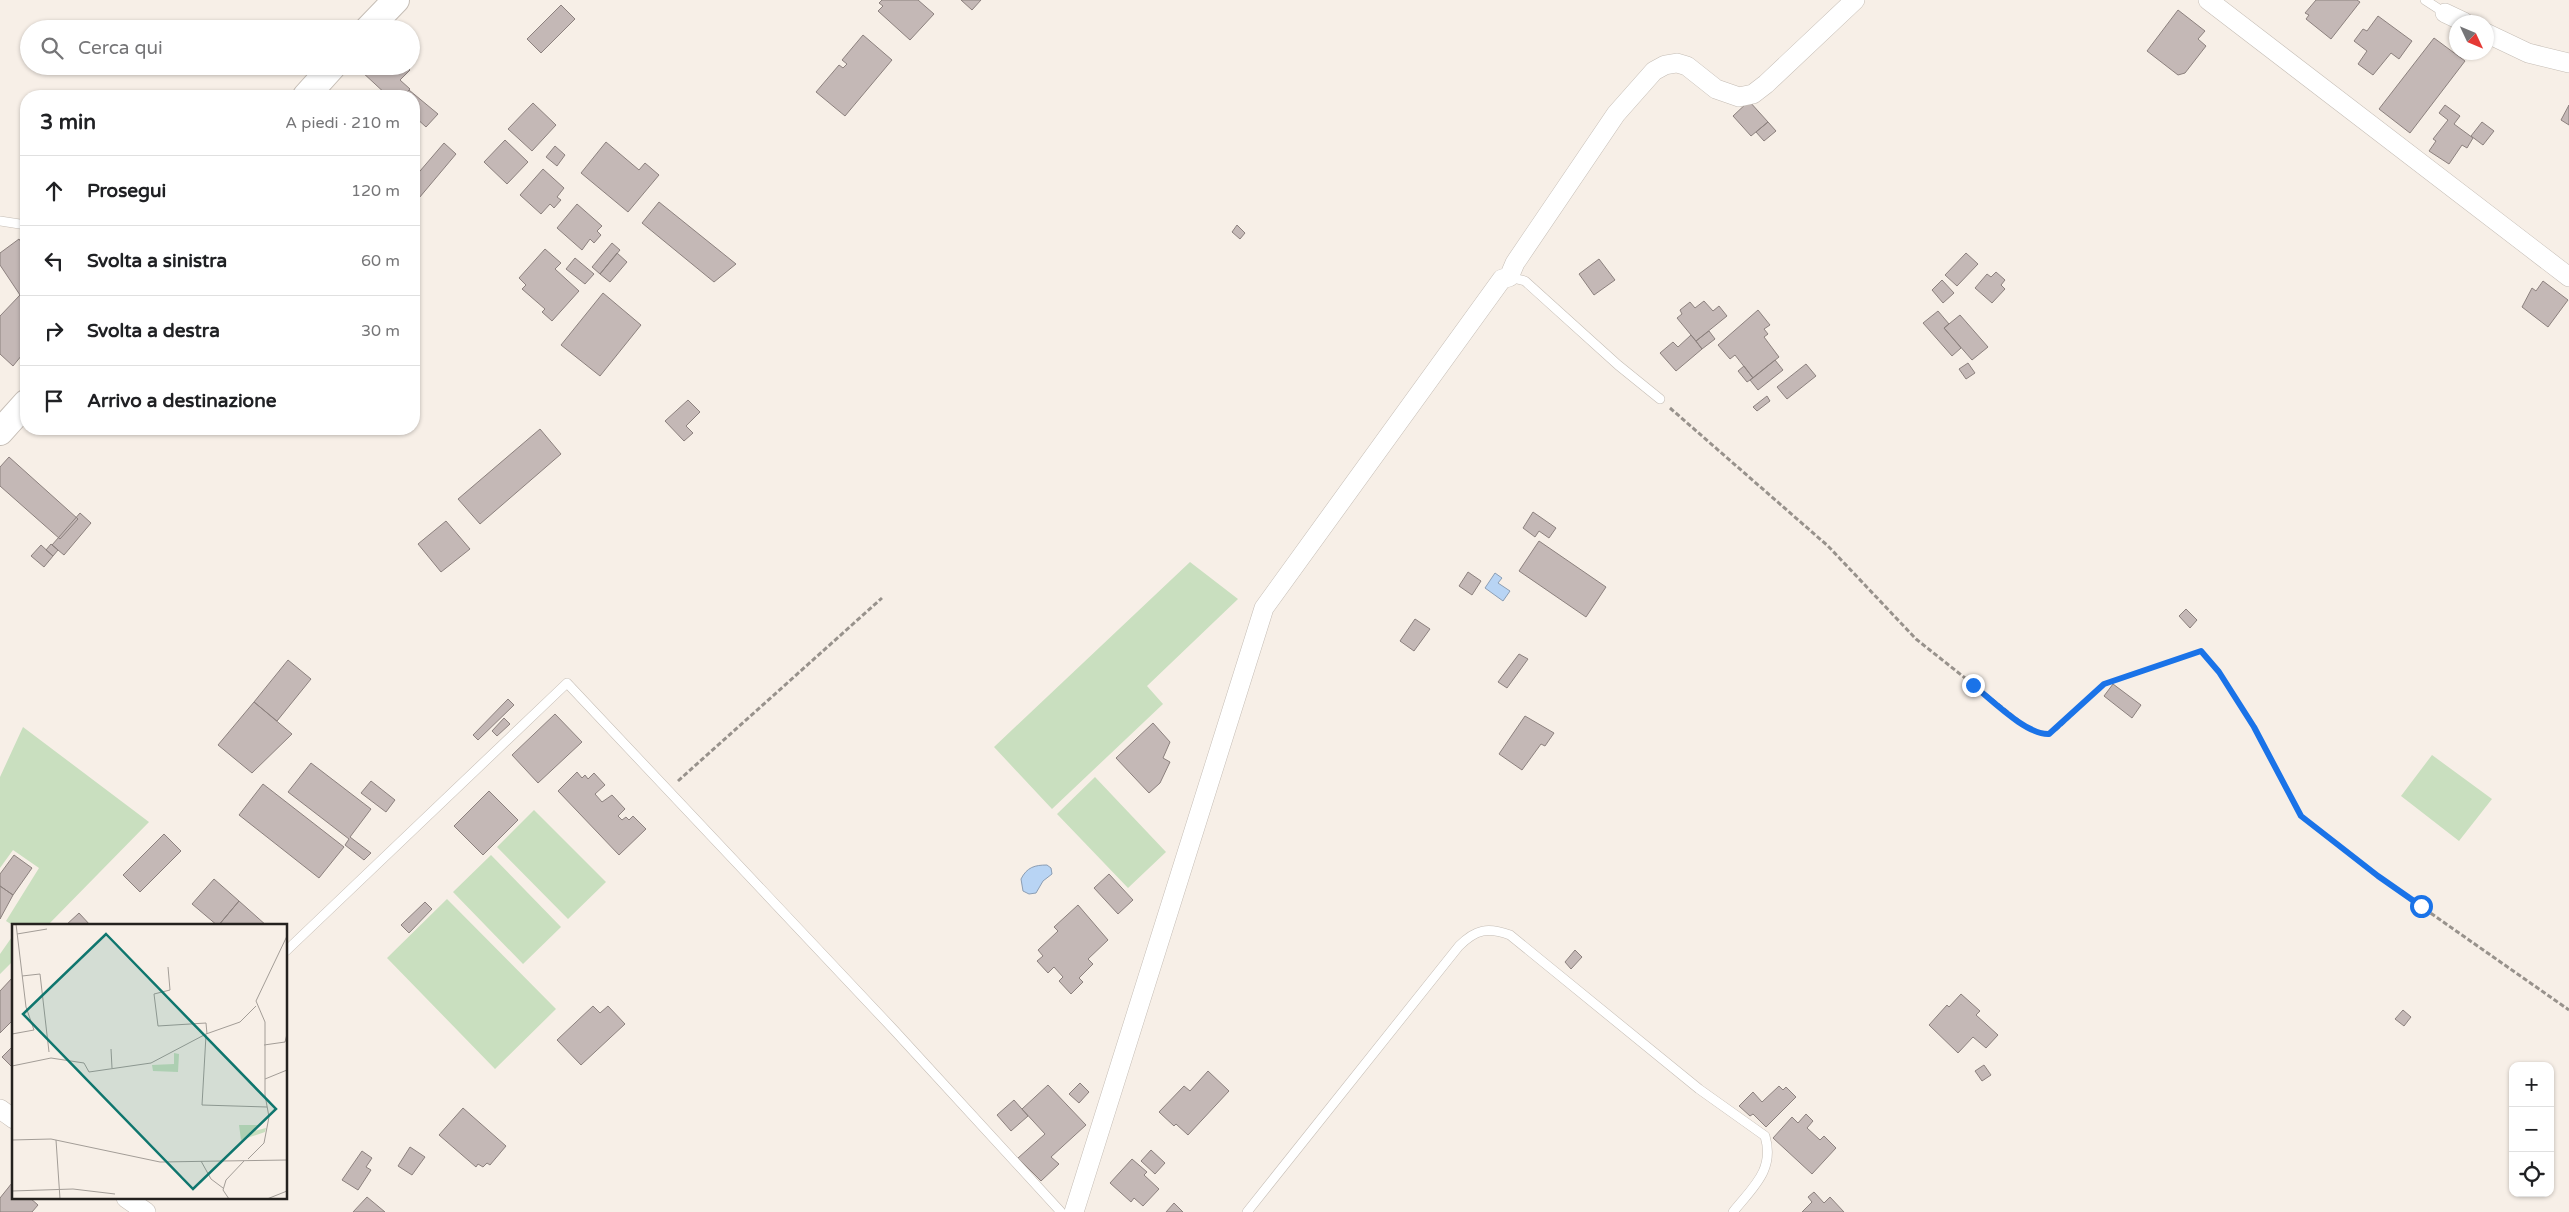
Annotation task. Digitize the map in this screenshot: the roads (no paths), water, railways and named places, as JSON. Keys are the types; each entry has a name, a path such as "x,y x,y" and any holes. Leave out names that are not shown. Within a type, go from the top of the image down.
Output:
{"street":[{"path":"377,20 396,0"},
{"path":"1074,1212 1264,608 1502,279 1509,277 1515,263 1616,114 1654,71 1665,65 1677,63 1687,66 1716,89 1739,97 1753,94 1855,0"},
{"path":"2208,0 2569,277"},
{"path":"2444,14 2449,16"},
{"path":"2494,37 2528,53 2569,63"},
{"path":"311,90 325,75"},
{"path":"0,432 20,410"},
{"path":"0,1109 12,1118"},
{"path":"129,1200 146,1212"}],"lane":[{"path":"2425,0 2444,14"},
{"path":"0,221 20,224"},
{"path":"1509,277 1525,281 1618,365 1660,399"},
{"path":"288,949 567,683 894,1030 1061,1212"},
{"path":"1247,1212 1459,946 1468,937 1482,931 1494,929 1510,935 1700,1088 1765,1136 1769,1156 1765,1171 1733,1212"}],"water":[{"path":"1495,573 1502,578 1498,583 1510,591 1503,601 1485,588"},
{"path":"1047,865 1051,868 1052,874 1043,881 1036,893 1029,894 1023,891 1021,879 1026,872 1035,866"}]}
